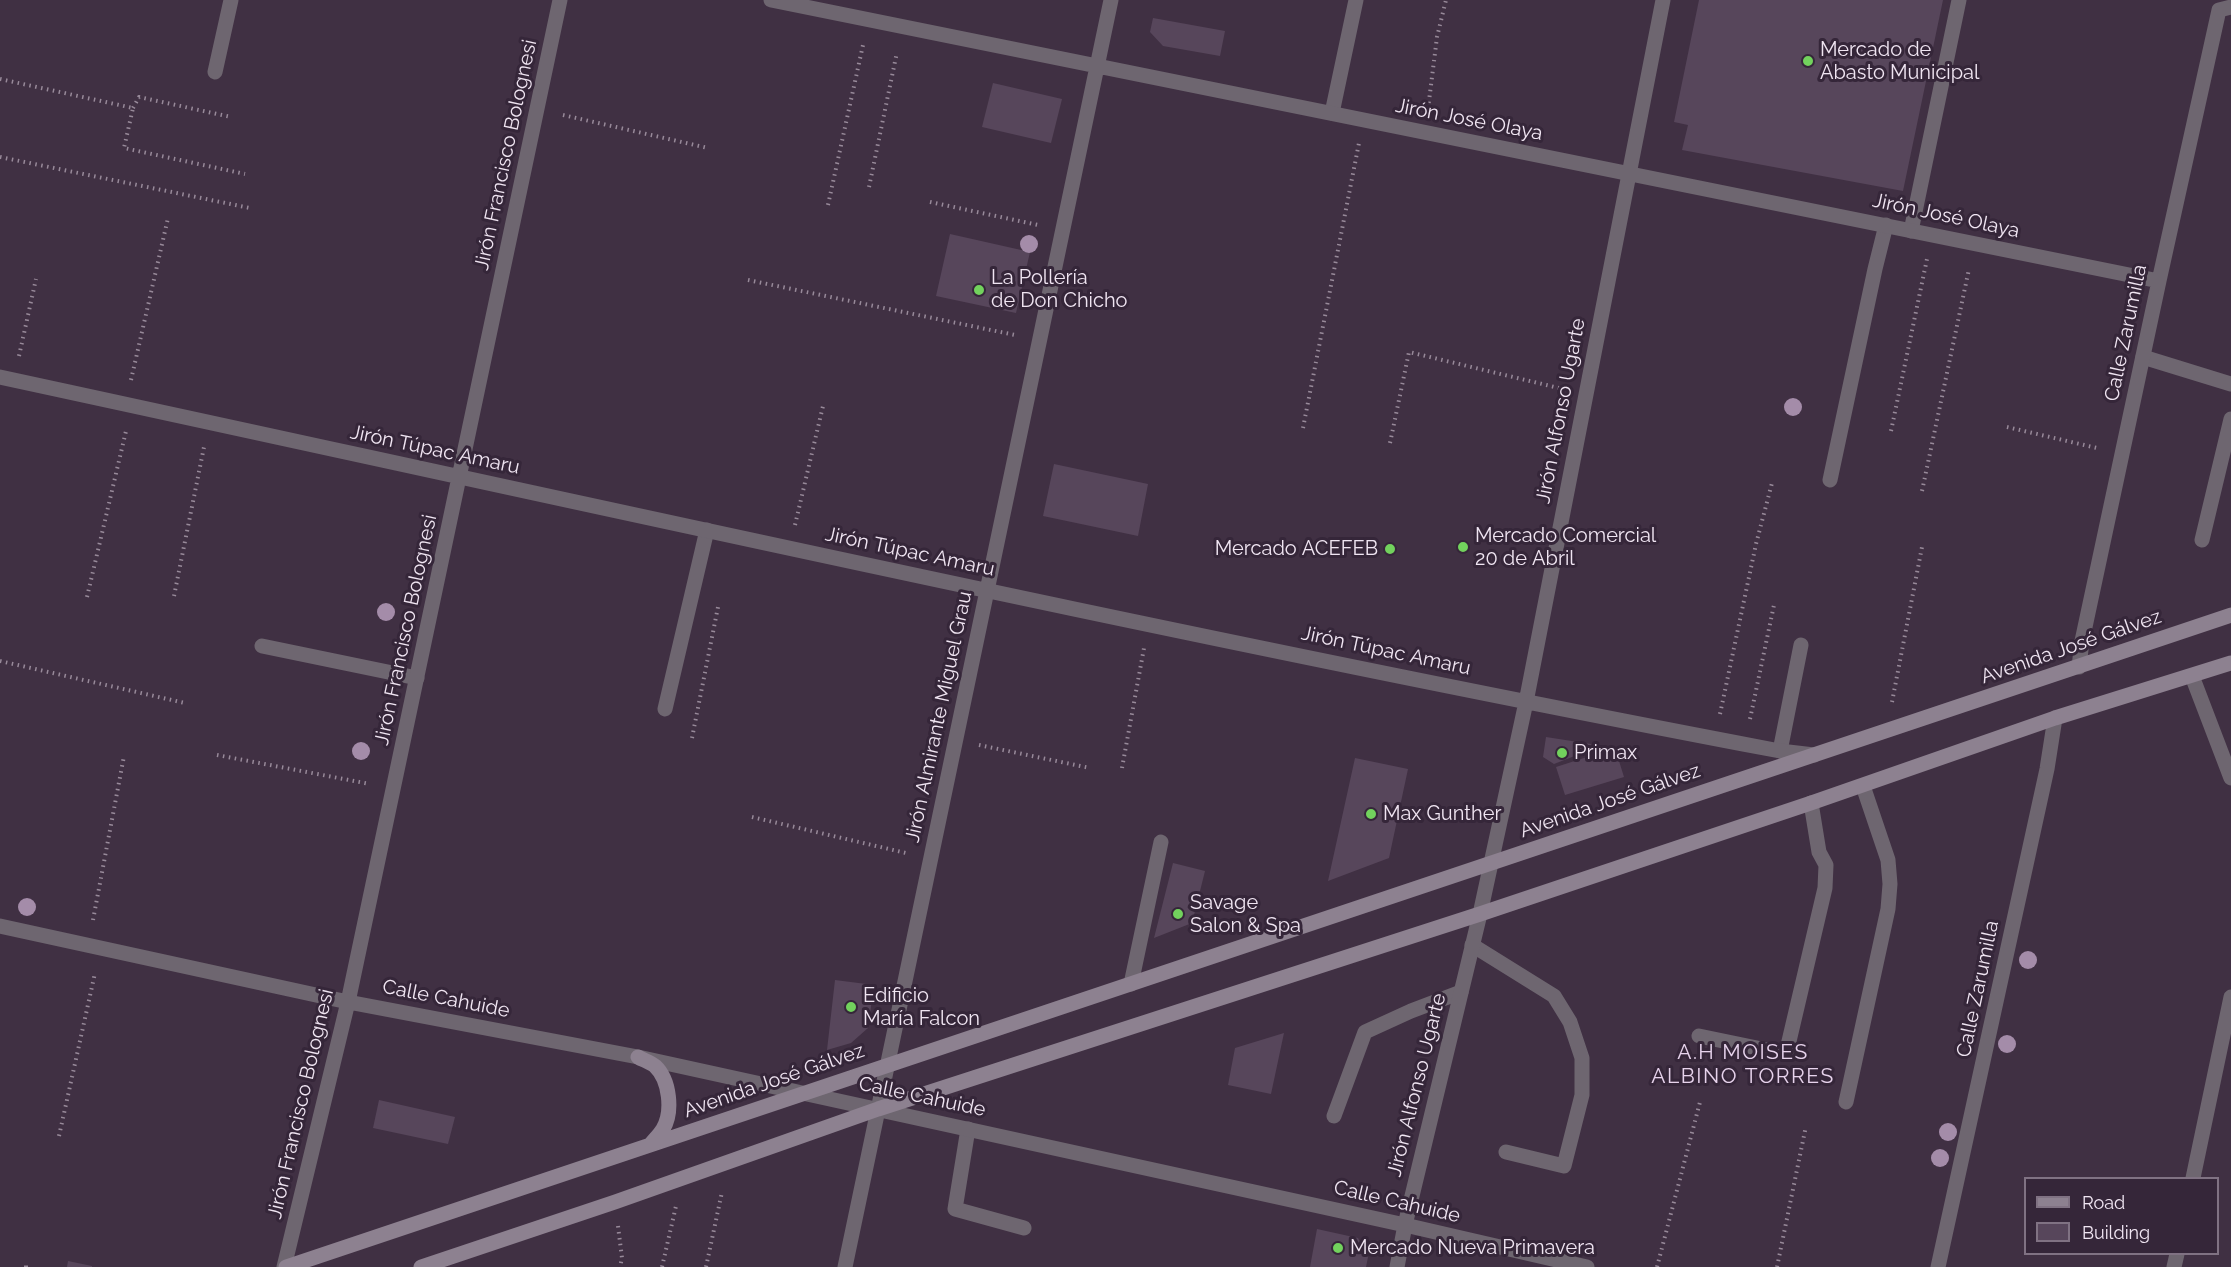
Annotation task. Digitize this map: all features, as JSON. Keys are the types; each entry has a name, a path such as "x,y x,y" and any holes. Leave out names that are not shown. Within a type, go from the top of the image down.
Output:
{"main road":[{"name":"Avenida José Gálvez","path":"285,1267 2231,615"},
{"path":"421,1267 682,1179 878,1109 1480,914 1863,786 2055,718 2231,663"},
{"path":"638,1057 655,1066 661,1074 669,1101 668,1118 651,1145"}],"street":[{"path":"215,72 231,0"},
{"name":"Jirón Francisco Bolognesi","path":"285,1267 348,1002 560,0"},
{"name":"Jirón José Olaya","path":"771,0 2159,281"},
{"name":"Jirón Almirante Miguel Grau","path":"845,1267 1111,0"},
{"path":"1332,113 1356,0"},
{"name":"Jirón Alfonso Ugarte","path":"1397,1267 1405,1225 1480,914 1489,864 1526,702 1663,0"},
{"path":"1911,231 1959,0"},
{"name":"Calle Zarumilla","path":"2079,667 2082,641 2159,281 2225,8"},
{"path":"1830,480 1886,225"},
{"path":"2143,357 2231,384"},
{"name":"Jirón Túpac Amaru","path":"7,379 1149,624 1526,702 1714,739 1814,755"},
{"path":"2202,540 2231,419"},
{"path":"666,709 707,530"},
{"path":"1780,751 1801,645"},
{"path":"262,646 417,678"},
{"path":"2192,676 2231,778"},
{"name":"Calle Zarumilla","path":"1938,1267 2047,769 2055,718"},
{"path":"1846,1102 1888,909 1890,884 1888,860 1863,786"},
{"path":"1699,1036 1786,1054 1825,888 1826,865 1819,852 1811,803"},
{"path":"1131,984 1161,842"},
{"name":"Calle Cahuide","path":"0,926 348,1002 638,1057 1587,1267"},
{"path":"1472,945 1554,996 1569,1022 1582,1058 1582,1095 1564,1166 1506,1152"},
{"path":"1334,1116 1365,1032 1461,992"},
{"path":"2194,1177 2225,1058 2231,997"},
{"path":"968,1129 955,1209 1024,1228"}],"path":[{"path":"1425,132 1437,37 1446,0"},
{"path":"828,205 869,20"},
{"path":"868,186 903,27"},
{"path":"0,79 133,108"},
{"path":"231,117 139,97 133,108 124,148 245,174"},
{"path":"537,109 708,148"},
{"path":"1303,428 1363,120"},
{"path":"0,157 250,208"},
{"path":"930,202 1062,230"},
{"path":"87,597 168,218"},
{"path":"1891,431 1932,235"},
{"path":"1922,491 1975,243"},
{"path":"7,379 36,279"},
{"path":"748,280 1039,340"},
{"path":"1390,443 1409,352 1586,394"},
{"path":"789,548 823,406"},
{"path":"174,596 209,423"},
{"path":"2007,427 2122,454"},
{"path":"1714,739 1756,544 1772,483"},
{"path":"1886,731 1922,546"},
{"path":"692,738 719,603"},
{"path":"1744,744 1773,605"},
{"path":"1122,768 1149,624"},
{"path":"0,661 185,703"},
{"path":"955,740 1090,768"},
{"path":"217,755 393,789"},
{"path":"59,1136 94,946 124,756"},
{"path":"752,817 930,858"},
{"path":"1657,1267 1700,1102"},
{"path":"1777,1267 1806,1126"},
{"path":"706,1267 729,1162"},
{"path":"662,1267 682,1179"},
{"path":"615,1202 622,1258 620,1267"}],"building":[{"name":"Mercado de Abasto Municipal","path":"1699,0 1943,0 1903,191 1682,150 1688,125 1674,122"},
{"path":"1153,18 1225,31 1220,56 1163,46 1150,32"},
{"path":"993,83 1062,99 1051,143 982,127"},
{"path":"950,234 1030,252 1016,313 936,296"},
{"path":"1054,464 1148,484 1138,536 1043,516"},
{"name":"Primax","path":"1546,737 1591,744 1590,750 1554,764 1543,757"},
{"name":"Primax","path":"1615,748 1624,777 1565,795 1556,767"},
{"name":"Max Gunther","path":"1355,758 1408,769 1389,858 1328,881"},
{"path":"1173,863 1205,871 1192,923 1154,938"},
{"name":"Edificio María Falcon","path":"835,980 874,985 868,1028 851,1043 827,1050"},
{"path":"1284,1033 1271,1094 1228,1085 1235,1048"},
{"path":"379,1100 455,1117 448,1144 373,1128"},
{"name":"Mercado Nueva Primavera","path":"1317,1229 1358,1238 1368,1257 1366,1267 1310,1267"},
{"path":"68,1261 92,1266 92,1267 67,1267"}],"place":[{"name":"Mercado de Abasto Municipal","path":"1808,61"},
{"name":"La Pollería de Don Chicho","path":"979,290"},
{"name":"Mercado Comercial 20 de Abril","path":"1463,547"},
{"name":"Mercado ACEFEB","path":"1390,549"},
{"name":"Primax","path":"1562,753"},
{"name":"Max Gunther","path":"1371,814"},
{"name":"Savage Salon & Spa","path":"1178,914"},
{"name":"Edificio María Falcon","path":"851,1007"},
{"name":"Mercado Nueva Primavera","path":"1338,1248"}],"district":[{"name":"A.H MOISES ALBINO TORRES","path":"1743,1065"}]}
